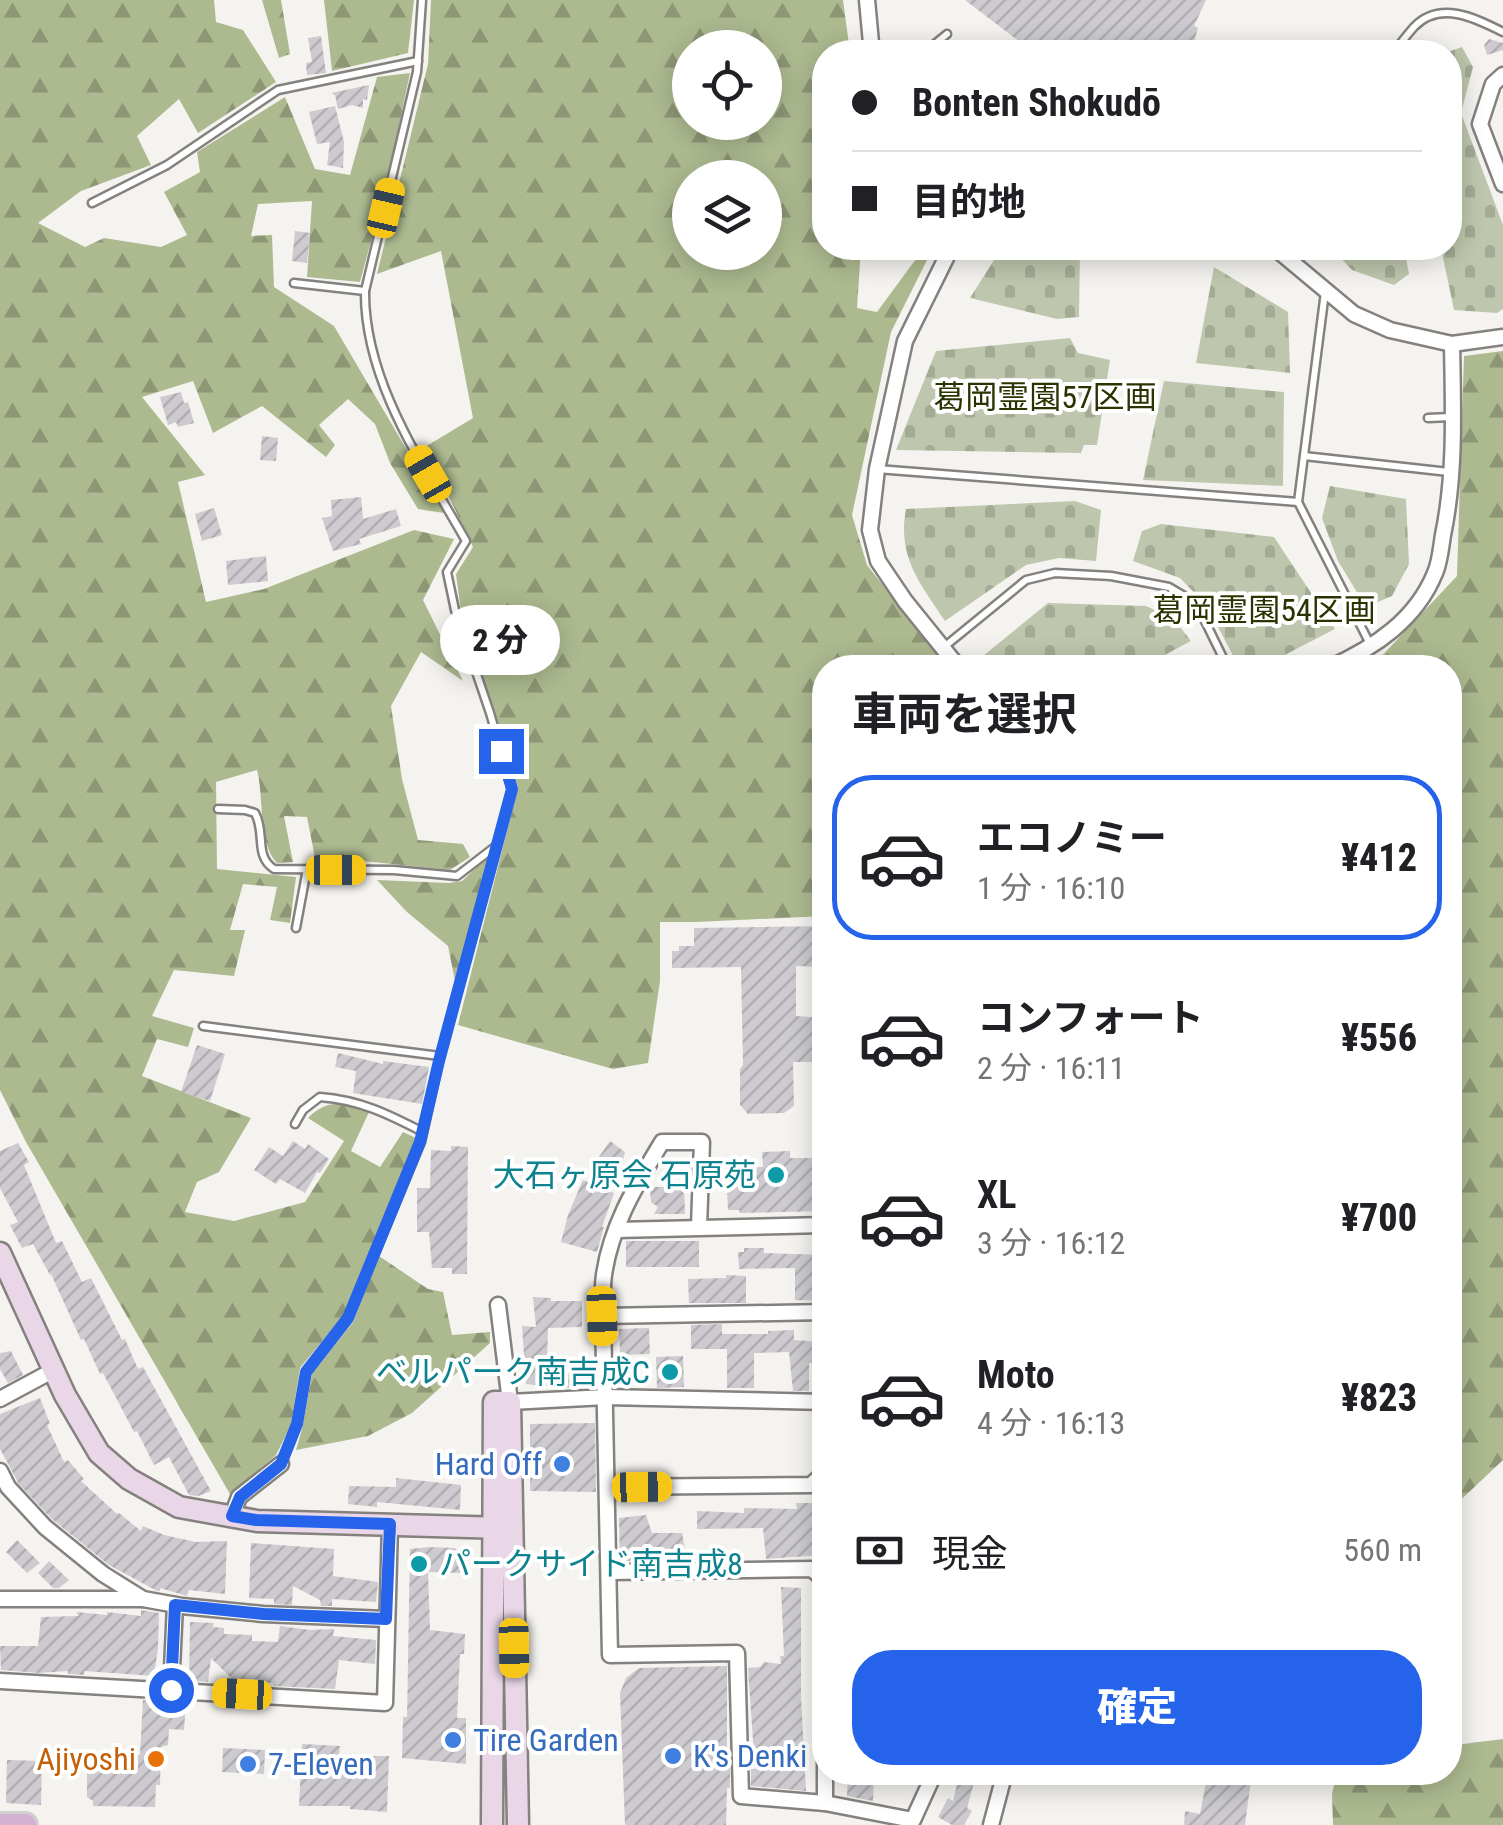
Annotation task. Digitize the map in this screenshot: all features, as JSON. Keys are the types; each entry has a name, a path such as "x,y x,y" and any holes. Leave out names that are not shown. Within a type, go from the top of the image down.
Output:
{"main road":[{"path":"0,1825 26,1825"}],"street":[{"path":"867,0 871,40"},
{"path":"1503,75 1493,84 1480,124 1503,184"},
{"path":"945,260 905,341 877,469 870,530 878,561 949,655"},
{"path":"1290,260 1354,314 1390,330 1452,344 1503,337"},
{"path":"1356,655 1400,624 1436,572 1448,511 1452,344"},
{"path":"699,1227 702,1142 662,1142 628,1198 604,1275 610,1655 737,1653 741,1796 825,1803 913,1820 929,1785"},
{"path":"616,1230 812,1225"},
{"path":"0,1253 64,1395 99,1453 128,1479 179,1507 256,1520 502,1528"},
{"path":"492,1825 510,1402 498,1305"},
{"path":"602,1316 812,1312"},
{"path":"0,1399 54,1370"},
{"path":"510,1402 606,1397 812,1402"},
{"path":"232,1516 240,1497 281,1464"},
{"path":"0,1471 4,1489 45,1527 103,1574 143,1599"},
{"path":"608,1487 812,1485"},
{"path":"0,1681 386,1703 390,1524"},
{"path":"502,1528 518,1825"},
{"path":"609,1572 812,1569"},
{"path":"0,1599 143,1599 264,1614 386,1619"},
{"path":"171,1690 175,1605"},
{"path":"825,1785 825,1803"},
{"path":"991,1825 1004,1785"}],"lane":[{"path":"281,1464 297,1424 306,1372 348,1318 423,1132 512,789 455,610 448,572 466,541 391,406 365,319 365,291 418,61 422,0"},
{"path":"1404,40 1417,23 1444,12 1476,18 1503,32"},
{"path":"940,40 947,34"},
{"path":"92,203 167,165 278,90 418,61"},
{"path":"294,283 365,291"},
{"path":"1326,290 1298,502 1372,647"},
{"path":"1428,418 1452,417"},
{"path":"1304,456 1450,472"},
{"path":"877,469 1298,502"},
{"path":"943,648 1026,580 1055,572 1111,576 1169,587 1191,600 1222,655"},
{"path":"218,810 255,813 260,822 261,852 266,864 274,869 394,870 457,876 497,846"},
{"path":"296,928 306,870"},
{"path":"203,1026 440,1056"},
{"path":"295,1124 302,1110 320,1096 377,1108 423,1132"}],"green space":[{"path":"0,0 214,0 216,22 243,30 276,82 198,133 179,99 137,136 151,165 81,191 38,223 85,247 104,238 161,247 187,235 164,192 200,172 197,152 285,97 315,169 350,175 377,77 410,73 360,282 307,277 312,201 258,204 251,236 272,235 274,287 334,326 444,513 418,509 390,463 375,424 348,399 319,425 335,445 326,457 262,406 213,433 193,381 142,397 205,475 178,482 206,602 264,589 414,530 454,539 423,600 463,681 421,652 391,706 402,779 418,840 463,844 470,857 450,870 363,861 316,863 307,817 284,816 293,862 277,863 264,832 257,770 216,782 217,869 296,877 290,923 270,920 277,887 243,884 230,930 245,930 234,976 174,970 152,1016 194,1028 188,1047 157,1039 142,1076 251,1118 219,1172 197,1182 185,1212 234,1221 305,1202 344,1141 308,1118 323,1107 344,1105 369,1112 351,1151 380,1167 403,1132 416,1138 343,1316 300,1368 291,1425 276,1455 230,1494 26,1142 0,1090"},
{"path":"262,0 281,0 290,54 279,58"},
{"path":"324,0 414,0 408,53 332,71"},
{"path":"431,0 843,0 848,40 812,40 812,260 860,260 857,308 877,312 915,260 927,260 891,332 852,515 867,565 938,655 812,655 812,917 660,922 660,981 648,1063 613,1069 458,1025 518,787 461,612 456,574 473,547 425,447 473,418 441,251 377,274 428,64"},
{"path":"1462,47 1473,67 1462,109"},
{"path":"1462,116 1503,225 1503,309 1497,313 1454,310 1444,260 1462,260"},
{"path":"994,260 1080,260 1079,317 1057,319 970,298"},
{"path":"1342,260 1406,260 1409,274 1394,285 1352,270"},
{"path":"1214,267 1288,312 1290,373 1196,363"},
{"name":"葛岡霊園57区画","path":"1070,338 1078,353 1110,360 1097,445 1084,445 1081,453 896,450 936,351"},
{"path":"1503,351 1503,1460 1462,1499 1462,655 1383,655 1457,576 1464,356"},
{"path":"1164,381 1284,392 1283,486 1143,480"},
{"path":"1330,486 1406,499 1409,564 1392,596 1366,607 1338,561 1322,518"},
{"path":"1075,501 1101,510 1096,561 1059,558 1026,565 945,621 919,582 908,556 906,509"},
{"name":"葛岡霊園54区画","path":"1161,524 1274,537 1335,629 1284,655 1233,655 1207,606 1180,578 1133,561 1142,531"},
{"path":"1048,603 1146,606 1173,618 1191,641 1165,655 984,655"},
{"path":"492,853 455,981 448,946 407,912 377,880 462,881"},
{"path":"379,1256 428,1289 443,1292 452,1335 490,1332 490,1343 412,1413 368,1436 296,1450 312,1374 353,1322"},
{"path":"1503,1739 1503,1825 1333,1825 1334,1785 1462,1785 1462,1743"}],"building":[{"path":"965,0 1206,0 1194,26 1198,28 1194,40 1017,40"},
{"path":"321,36 326,73 307,75 306,63 312,62 308,38"},
{"path":"1489,39 1503,43 1503,50 1487,55 1484,45"},
{"path":"369,85 363,108 352,105 338,109 331,93"},
{"path":"335,106 344,142 343,168 327,165 330,142 317,144 309,112"},
{"path":"295,231 310,233 307,263 292,261"},
{"path":"181,392 194,423 168,425 160,397"},
{"path":"262,436 278,438 276,461 260,460"},
{"path":"361,497 363,519 396,509 401,526 359,539 361,544 333,551 322,518 332,516 331,500"},
{"path":"214,508 222,535 202,541 195,514"},
{"path":"266,556 268,581 228,585 226,561"},
{"path":"812,926 812,967 796,966 796,1016 812,1017 812,1062 793,1062 794,1106 784,1113 748,1114 740,1105 741,967 672,968 672,951 679,951 679,946 694,946 694,928"},
{"path":"197,1045 225,1054 210,1101 181,1092"},
{"path":"338,1053 383,1064 429,1067 422,1104 353,1093 356,1071 335,1067"},
{"path":"293,1141 305,1149 308,1144 329,1159 305,1193 280,1179 276,1184 254,1170 269,1147 283,1156"},
{"path":"610,1141 625,1152 618,1178 596,1161"},
{"path":"18,1143 29,1162 24,1165 56,1243 62,1241 82,1282 91,1278 138,1369 143,1367 211,1491 189,1495 169,1457 154,1465 103,1373 100,1374 84,1339 81,1340 33,1244 22,1248 10,1225 18,1222 0,1188 0,1151"},
{"path":"451,1146 468,1147 467,1274 452,1274 452,1268 432,1268 429,1232 417,1232 417,1188 430,1188 431,1150 451,1151"},
{"name":"大石ヶ原会 石原苑","path":"790,1151 790,1158 812,1158 812,1211 728,1210 726,1168 763,1167 762,1152"},
{"path":"583,1180 614,1193 597,1252 561,1242"},
{"path":"650,1187 684,1187 685,1214 654,1214 658,1207 651,1202"},
{"path":"626,1241 699,1241 699,1267 626,1267"},
{"path":"744,1248 764,1248 764,1253 812,1255 812,1301 795,1300 795,1268 739,1269 738,1252 744,1252"},
{"path":"746,1276 746,1303 689,1303 688,1279"},
{"path":"533,1297 582,1301 582,1327 548,1328 547,1367 591,1363 593,1387 526,1384 522,1326 536,1327"},
{"path":"722,1324 722,1334 794,1330 794,1340 812,1341 809,1391 793,1391 789,1352 754,1353 754,1388 727,1388 727,1349 691,1349 691,1325"},
{"path":"649,1328 650,1354 620,1355 619,1329"},
{"path":"11,1351 23,1375 8,1383 0,1369 0,1353"},
{"name":"ベルパーク南吉成C","path":"683,1356 684,1387 657,1388 656,1357"},
{"path":"40,1398 64,1462 68,1460 84,1479 81,1481 117,1514 141,1531 143,1526 196,1542 227,1541 225,1594 189,1590 187,1596 160,1588 157,1591 109,1565 52,1519 19,1484 0,1449 0,1414"},
{"path":"595,1423 596,1492 530,1491 530,1424"},
{"path":"396,1478 461,1485 460,1510 377,1502 377,1507 348,1504 349,1486 396,1487"},
{"path":"796,1503 812,1503 812,1556 766,1559 763,1528 697,1529 697,1511 797,1509"},
{"path":"646,1515 652,1533 682,1533 687,1560 620,1561 619,1518"},
{"path":"17,1540 40,1563 27,1573 6,1552"},
{"path":"251,1543 334,1549 333,1576 378,1582 376,1602 332,1599 332,1606 321,1606 320,1600 293,1586 292,1605 274,1604 274,1599 249,1598"},
{"path":"455,1548 467,1559 466,1573 428,1572 430,1630 465,1634 464,1654 460,1654 457,1718 466,1718 466,1764 402,1758 403,1717 407,1717 410,1549"},
{"path":"49,1561 69,1580 59,1588 53,1588 38,1573"},
{"path":"781,1587 801,1588 806,1791 751,1786 751,1769 755,1769 748,1668 760,1667 764,1662 781,1664"},
{"path":"141,1610 159,1613 154,1676 1,1670 0,1646 38,1646 41,1617 79,1616 76,1612 141,1616"},
{"path":"190,1622 214,1623 213,1627 224,1628 224,1634 252,1635 252,1641 278,1642 280,1626 334,1629 333,1636 376,1640 375,1664 339,1660 335,1689 237,1684 211,1658 208,1682 189,1681"},
{"path":"727,1666 730,1788 726,1825 625,1825 620,1693 626,1678 639,1668"},
{"path":"143,1700 186,1702 184,1730 169,1729 168,1745 161,1747 155,1807 93,1806 87,1797 87,1758 101,1758 103,1753 140,1755"},
{"path":"302,1744 340,1746 339,1756 389,1756 387,1812 350,1806 299,1806"},
{"path":"223,1748 265,1750 264,1774 222,1772"},
{"path":"7,1760 42,1761 41,1805 6,1803"},
{"path":"847,1785 874,1785 873,1801 847,1796"},
{"path":"957,1785 973,1785 967,1808 972,1811 964,1825 952,1825 938,1817 948,1798 953,1801"},
{"path":"1206,1785 1250,1785 1245,1825 1184,1825 1185,1811 1200,1814"}],"place":[{"name":"大石ヶ原会 石原苑","path":"776,1175"},
{"name":"ベルパーク南吉成C","path":"670,1372"},
{"name":"Hard Off","path":"562,1464"},
{"name":"パークサイド南吉成8","path":"419,1564"},
{"name":"Tire Garden","path":"453,1740"},
{"name":"K's Denki","path":"673,1756"},
{"name":"Ajiyoshi","path":"156,1759"},
{"name":"7-Eleven","path":"248,1764"}],"route":[{"path":"171,1690 175,1605 264,1614 386,1619 390,1524 232,1516 240,1497 281,1464 297,1424 306,1372 348,1318 420,1142 512,789 501,751"}]}
